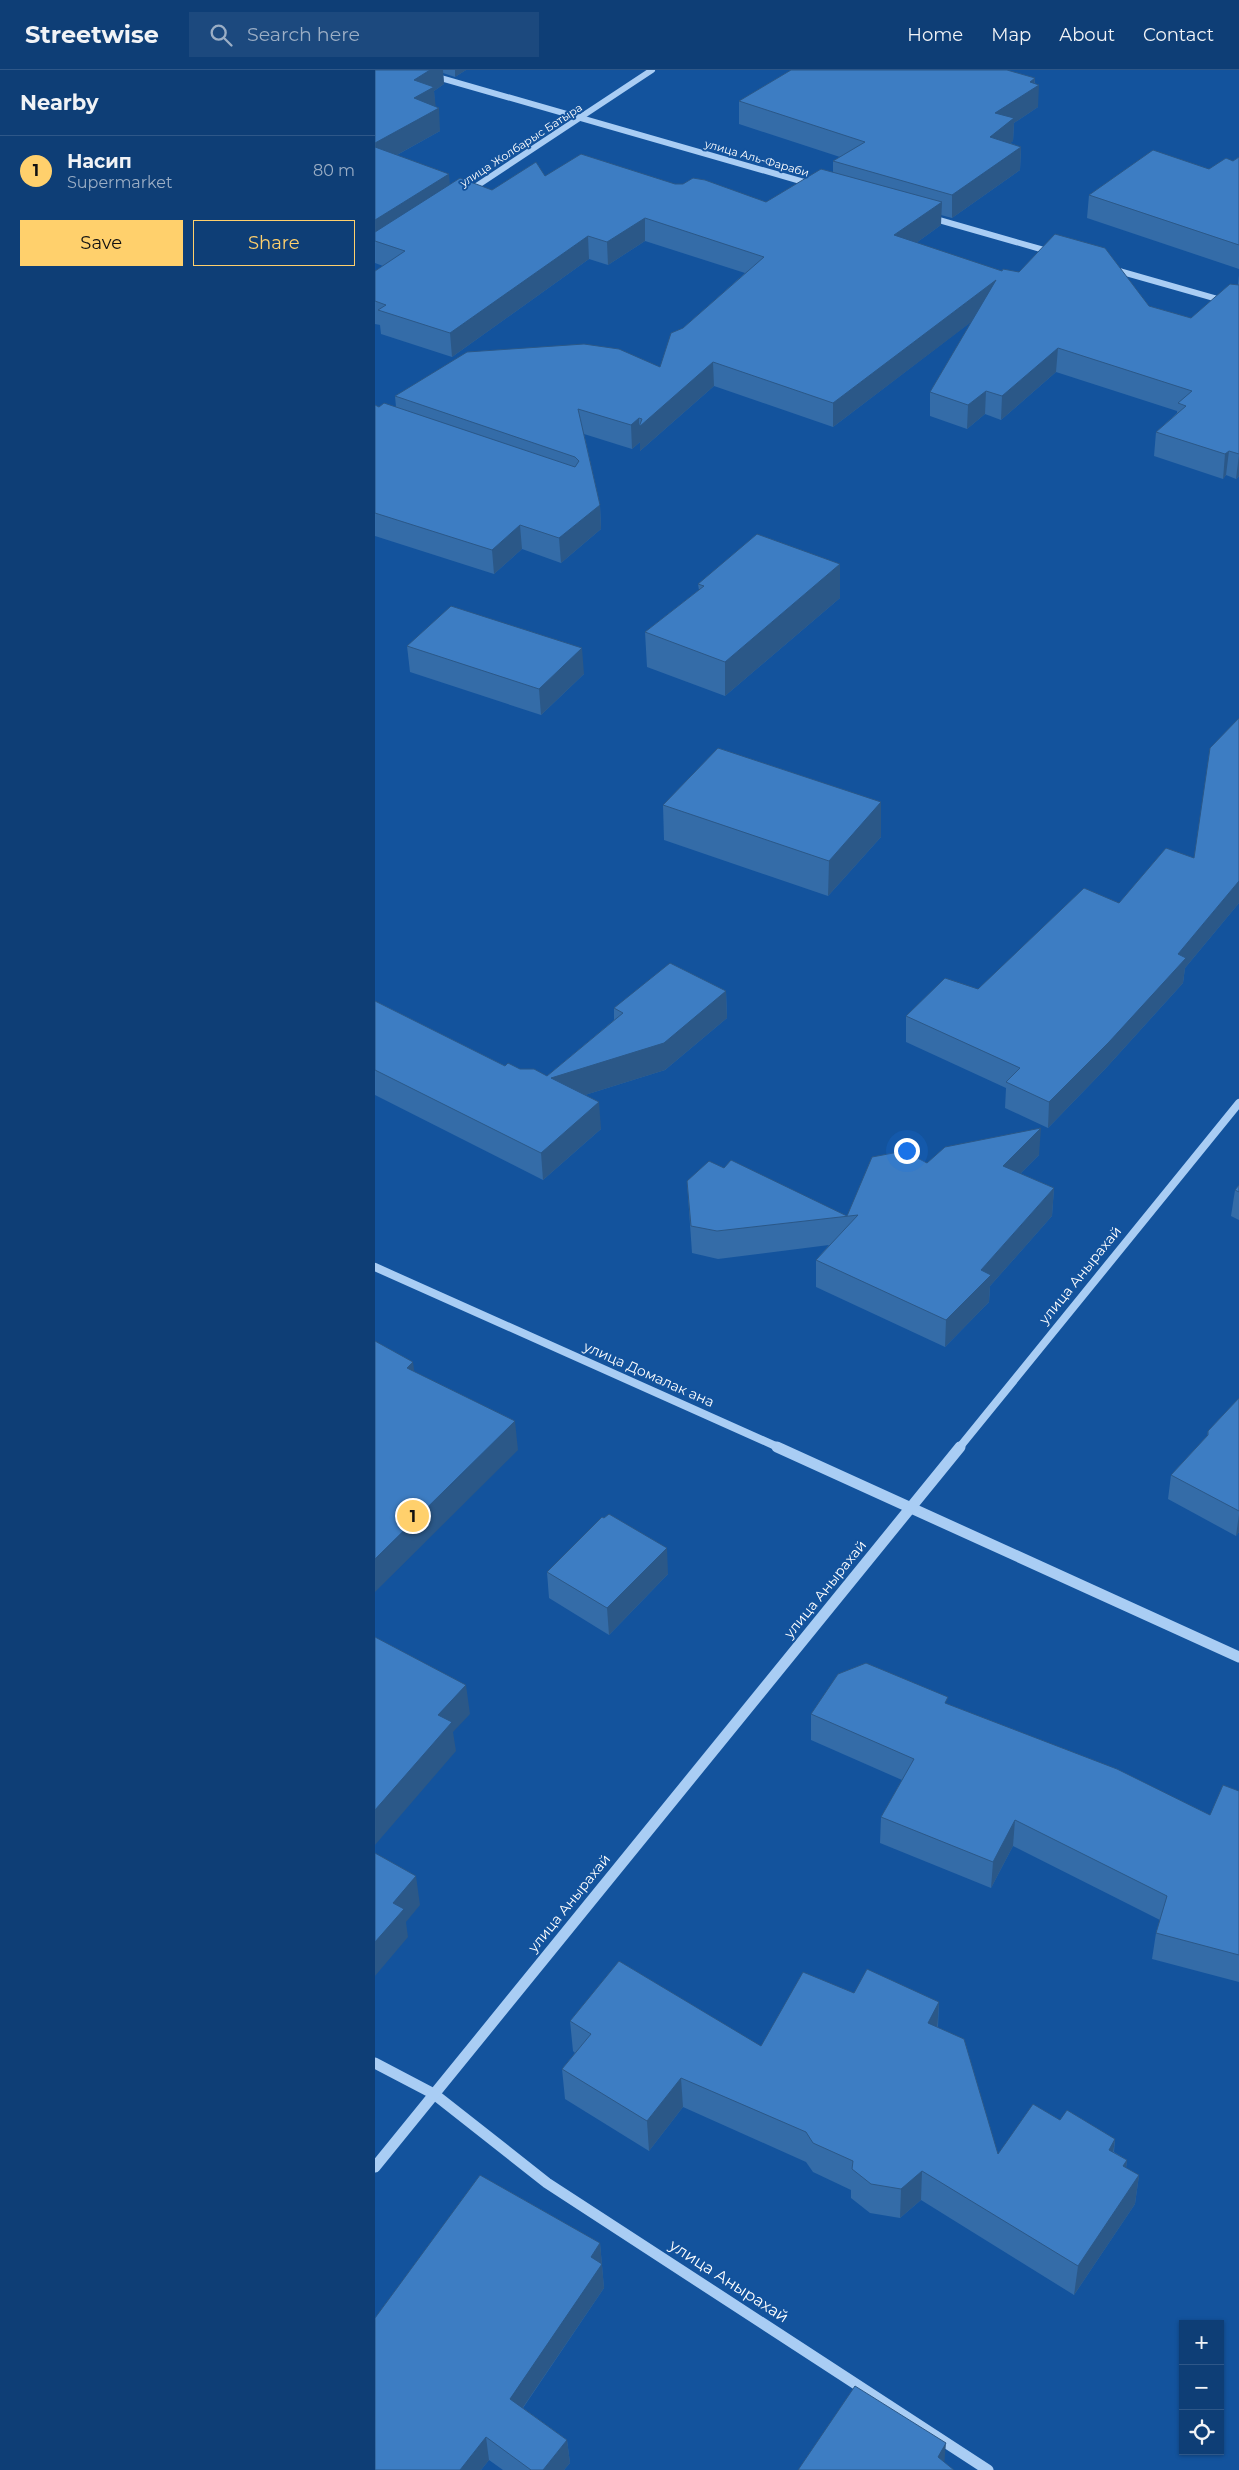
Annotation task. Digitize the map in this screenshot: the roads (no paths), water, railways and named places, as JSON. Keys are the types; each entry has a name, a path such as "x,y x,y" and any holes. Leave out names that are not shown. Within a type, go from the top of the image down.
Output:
{"street":[{"name":"улица Аль-Фараби","path":"413,70 814,185"},
{"name":"улица Жолбарыс Батыра","path":"466,193 581,119 652,70"},
{"path":"927,216 1059,254"},
{"path":"1107,268 1239,305"},
{"name":"улица Анырахай","path":"375,2167 1239,1103"},
{"name":"улица Домалак ана","path":"375,1268 665,1396 1239,1657"},
{"path":"375,2063 434,2094"},
{"name":"улица Анырахай","path":"434,2094 547,2183 988,2470"}],"place":[{"name":"Насип","path":"413,1516"}]}
